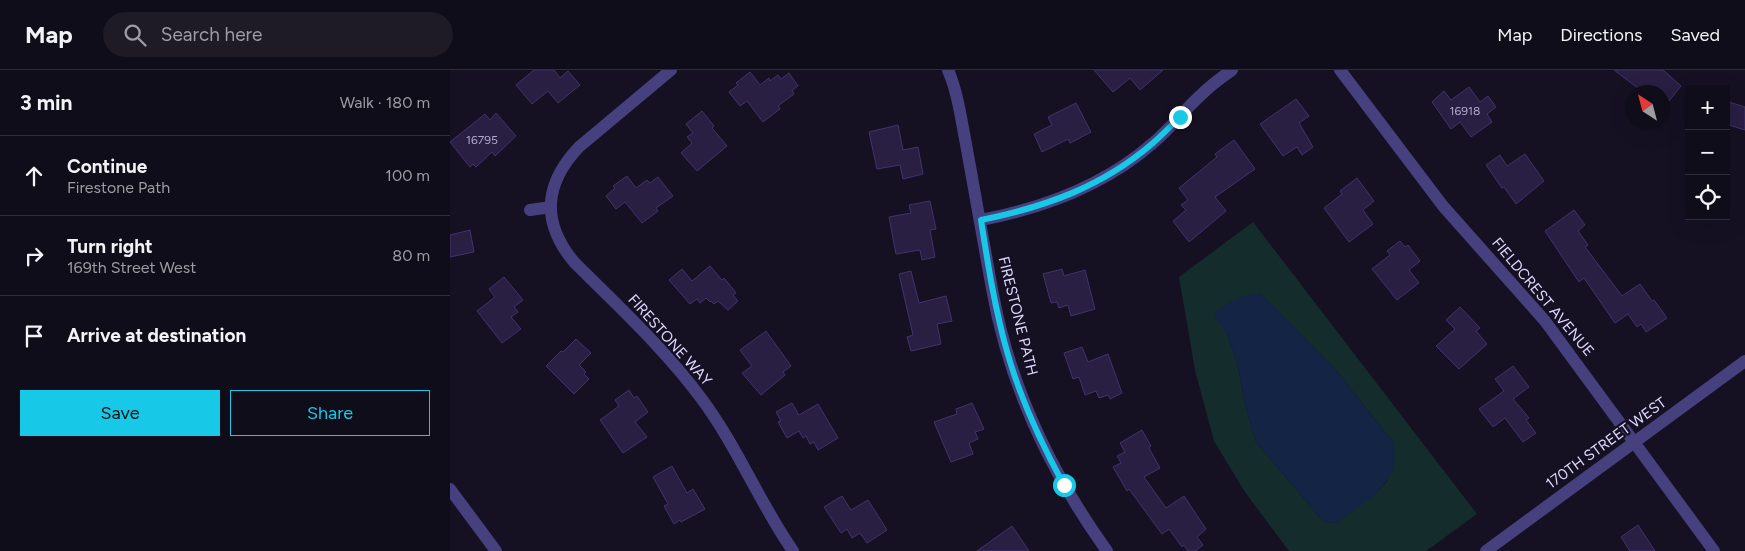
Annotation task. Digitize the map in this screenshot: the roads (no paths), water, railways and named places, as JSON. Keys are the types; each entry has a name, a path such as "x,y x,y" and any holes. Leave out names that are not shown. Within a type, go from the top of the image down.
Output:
{"street":[{"name":"FIRESTONE WAY","path":"671,70 568,158 558,175 551,207 552,221 556,235 564,250 574,262 652,341 679,370 701,398 722,429 793,551"},
{"name":"FIRESTONE PATH","path":"948,70 959,107 981,220 992,291 1006,348 1032,422 1064,485 1107,551"},
{"path":"981,220 1038,206 1096,183 1125,165 1153,143 1201,94 1232,70"},
{"name":"FIELDCREST AVENUE","path":"1340,70 1443,206 1545,321 1714,551"},
{"path":"530,210 551,207"},
{"name":"170TH STREET WEST","path":"1486,551 1745,361"},
{"path":"450,489 496,551"}],"water":[{"path":"1260,293 1335,369 1393,442 1395,456 1387,480 1369,499 1336,523 1323,521 1256,442 1245,404 1237,362 1227,334 1214,314 1236,299"}]}
